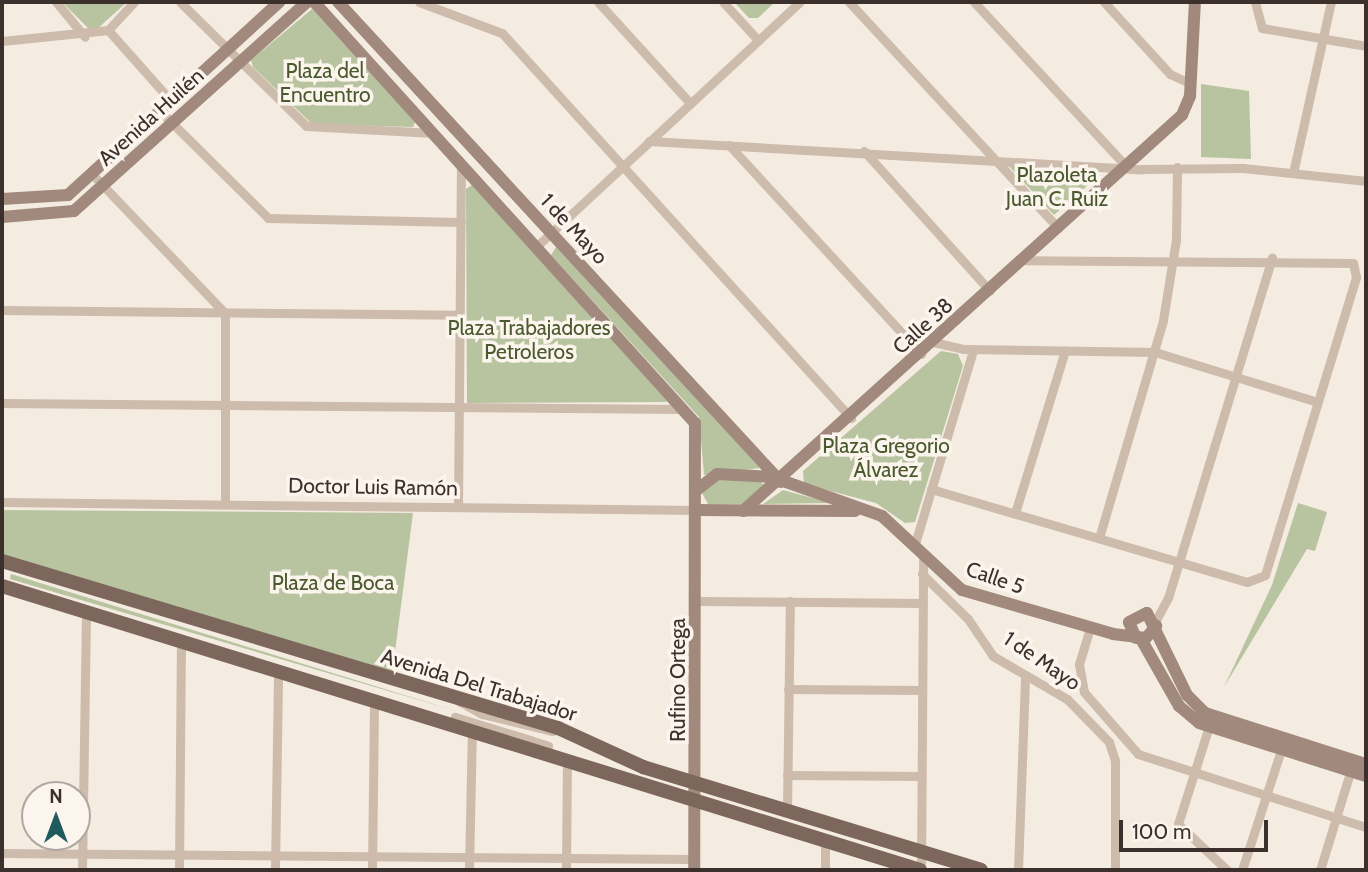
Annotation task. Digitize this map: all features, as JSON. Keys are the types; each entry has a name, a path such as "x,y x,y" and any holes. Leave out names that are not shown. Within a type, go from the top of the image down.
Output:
{"main road":[{"name":"Avenida Del Trabajador","path":"2,561 558,728 630,762 981,870"},
{"path":"2,586 921,870"}],"street":[{"path":"56,2 85,37"},
{"path":"2,41 85,37 108,30 134,2"},
{"path":"180,2 306,126 434,133"},
{"name":"Avenida Huilén","path":"2,199 64,197 279,2"},
{"name":"Avenida Huilén","path":"2,217 67,215 307,2"},
{"name":"1 de Mayo","path":"314,2 686,409 697,429 698,489"},
{"name":"1 de Mayo","path":"338,2 781,482"},
{"path":"419,2 502,33 851,418"},
{"path":"598,2 690,103"},
{"path":"723,2 758,40"},
{"path":"537,246 550,231 800,2"},
{"path":"849,2 1058,228"},
{"path":"974,2 1126,166"},
{"path":"1104,2 1170,74 1191,84"},
{"name":"Calle 38","path":"743,511 781,482 1182,115 1191,84 1195,2"},
{"path":"1255,2 1262,28 1366,46"},
{"path":"1293,173 1331,2"},
{"path":"108,30 171,101"},
{"path":"160,111 268,218 461,222"},
{"path":"649,141 1293,173 1366,181"},
{"path":"729,145 921,354"},
{"path":"864,151 990,291"},
{"path":"458,507 461,163"},
{"path":"1099,538 1155,352 1174,259 1177,167"},
{"path":"92,174 225,313 225,504"},
{"path":"1139,638 1155,624 1178,562 1272,258"},
{"path":"932,489 1178,562 1258,582 1356,277 1353,263 1272,258 1024,260"},
{"path":"2,310 460,315"},
{"path":"933,342 973,350 1155,352 1318,402"},
{"path":"921,870 922,574 919,551 932,489 973,350"},
{"path":"1014,513 1065,350"},
{"path":"2,403 686,409"},
{"name":"Calle 5","path":"698,489 717,474 781,482 867,511 889,521 962,590 1090,628 1139,638"},
{"name":"Rufino Ortega","path":"694,865 697,783 698,489"},
{"name":"Doctor Luis Ramón","path":"2,502 743,511"},
{"path":"743,511 867,511"},
{"name":"1 de Mayo","path":"922,574 968,619 993,656 1066,699 1113,749 1115,870"},
{"path":"697,601 922,603"},
{"path":"787,810 790,601"},
{"path":"82,870 86,612"},
{"path":"1357,765 1281,750 1211,722 1179,706 1139,638 1129,627 1134,615 1147,613 1155,624 1187,695 1211,722 1357,765 1366,776"},
{"path":"1090,628 1079,670 1088,700 1138,754 1192,774 1366,827"},
{"path":"178,870 181,641"},
{"path":"275,870 278,671"},
{"path":"1018,870 1025,675"},
{"path":"788,689 921,690"},
{"path":"372,870 374,701"},
{"path":"460,702 475,707 553,731 508,722 460,702"},
{"path":"455,717 517,736 548,746 469,726 455,717"},
{"path":"1211,722 1178,824 1227,870"},
{"path":"469,870 472,731"},
{"path":"1242,870 1262,795 1281,750"},
{"path":"566,870 567,761"},
{"path":"1320,870 1336,817 1357,765"},
{"path":"787,775 921,776"},
{"path":"825,840 825,870"},
{"path":"2,853 566,858 694,865"}],"green space":[{"path":"62,2 127,2 97,29 88,28"},
{"path":"734,2 775,2 758,18 749,18"},
{"name":"Plaza del Encuentro","path":"312,9 415,122 413,127 312,124 253,67 251,60"},
{"path":"1201,84 1249,91 1251,159 1201,157"},
{"name":"Plazoleta Juan C. Ruiz","path":"1008,165 1095,170 1098,176 1054,215"},
{"name":"Plaza Trabajadores Petroleros","path":"472,185 666,402 467,403 466,189"},
{"path":"556,247 760,468 704,475 699,417 551,255"},
{"name":"Plaza Gregorio Álvarez","path":"941,351 958,354 963,366 915,522 905,523 876,503 804,484 803,471"},
{"path":"720,479 759,480 764,485 747,504 708,504 702,493"},
{"path":"783,490 827,502 829,503 763,504"},
{"path":"1298,503 1327,512 1315,551 1307,549 1224,687 1272,585"},
{"name":"Plaza de Boca","path":"2,510 413,513 392,675 2,557"},
{"path":"11,574 456,711 10,579"}]}
